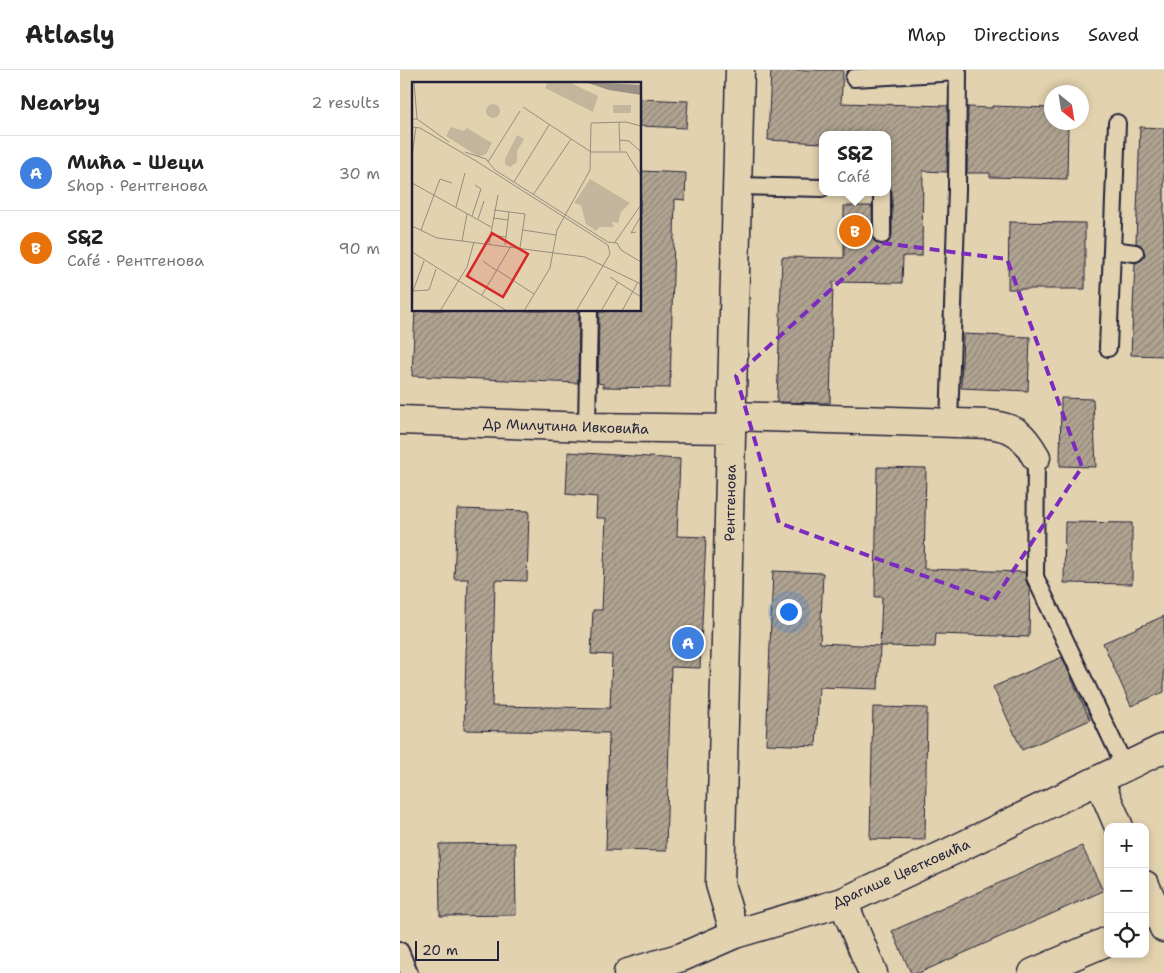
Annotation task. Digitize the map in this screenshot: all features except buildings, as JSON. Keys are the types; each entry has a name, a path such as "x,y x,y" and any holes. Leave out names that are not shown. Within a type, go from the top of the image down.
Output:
{"street":[{"name":"Рентгенова","path":"735,934 720,884 740,70"},
{"name":"Др Милутина Ивковића","path":"400,420 587,427 732,422 988,424 1006,426 1018,431 1036,457"},
{"name":"Драгише Цветковића","path":"628,973 684,965 735,934 843,902 1164,748"},
{"path":"1099,780 1117,823"},
{"path":"1149,898 1157,924"},
{"path":"843,902 873,973"},
{"path":"1033,973 1104,943"}],"lane":[{"path":"854,78 958,72 957,190 949,423"},
{"path":"1108,348 1117,124"},
{"path":"738,186 819,188"},
{"path":"882,196 882,235"},
{"path":"1112,250 1135,253"},
{"path":"587,427 589,311"},
{"path":"1036,457 1035,577 1126,767"},
{"path":"400,951 409,973"}],"highlighted area":[{"path":"882,243 1007,259 1082,467 993,601 779,523 736,376"}],"place":[{"name":"S&Z","path":"855,231"},
{"name":"Мића - Шеци","path":"688,643"}]}
